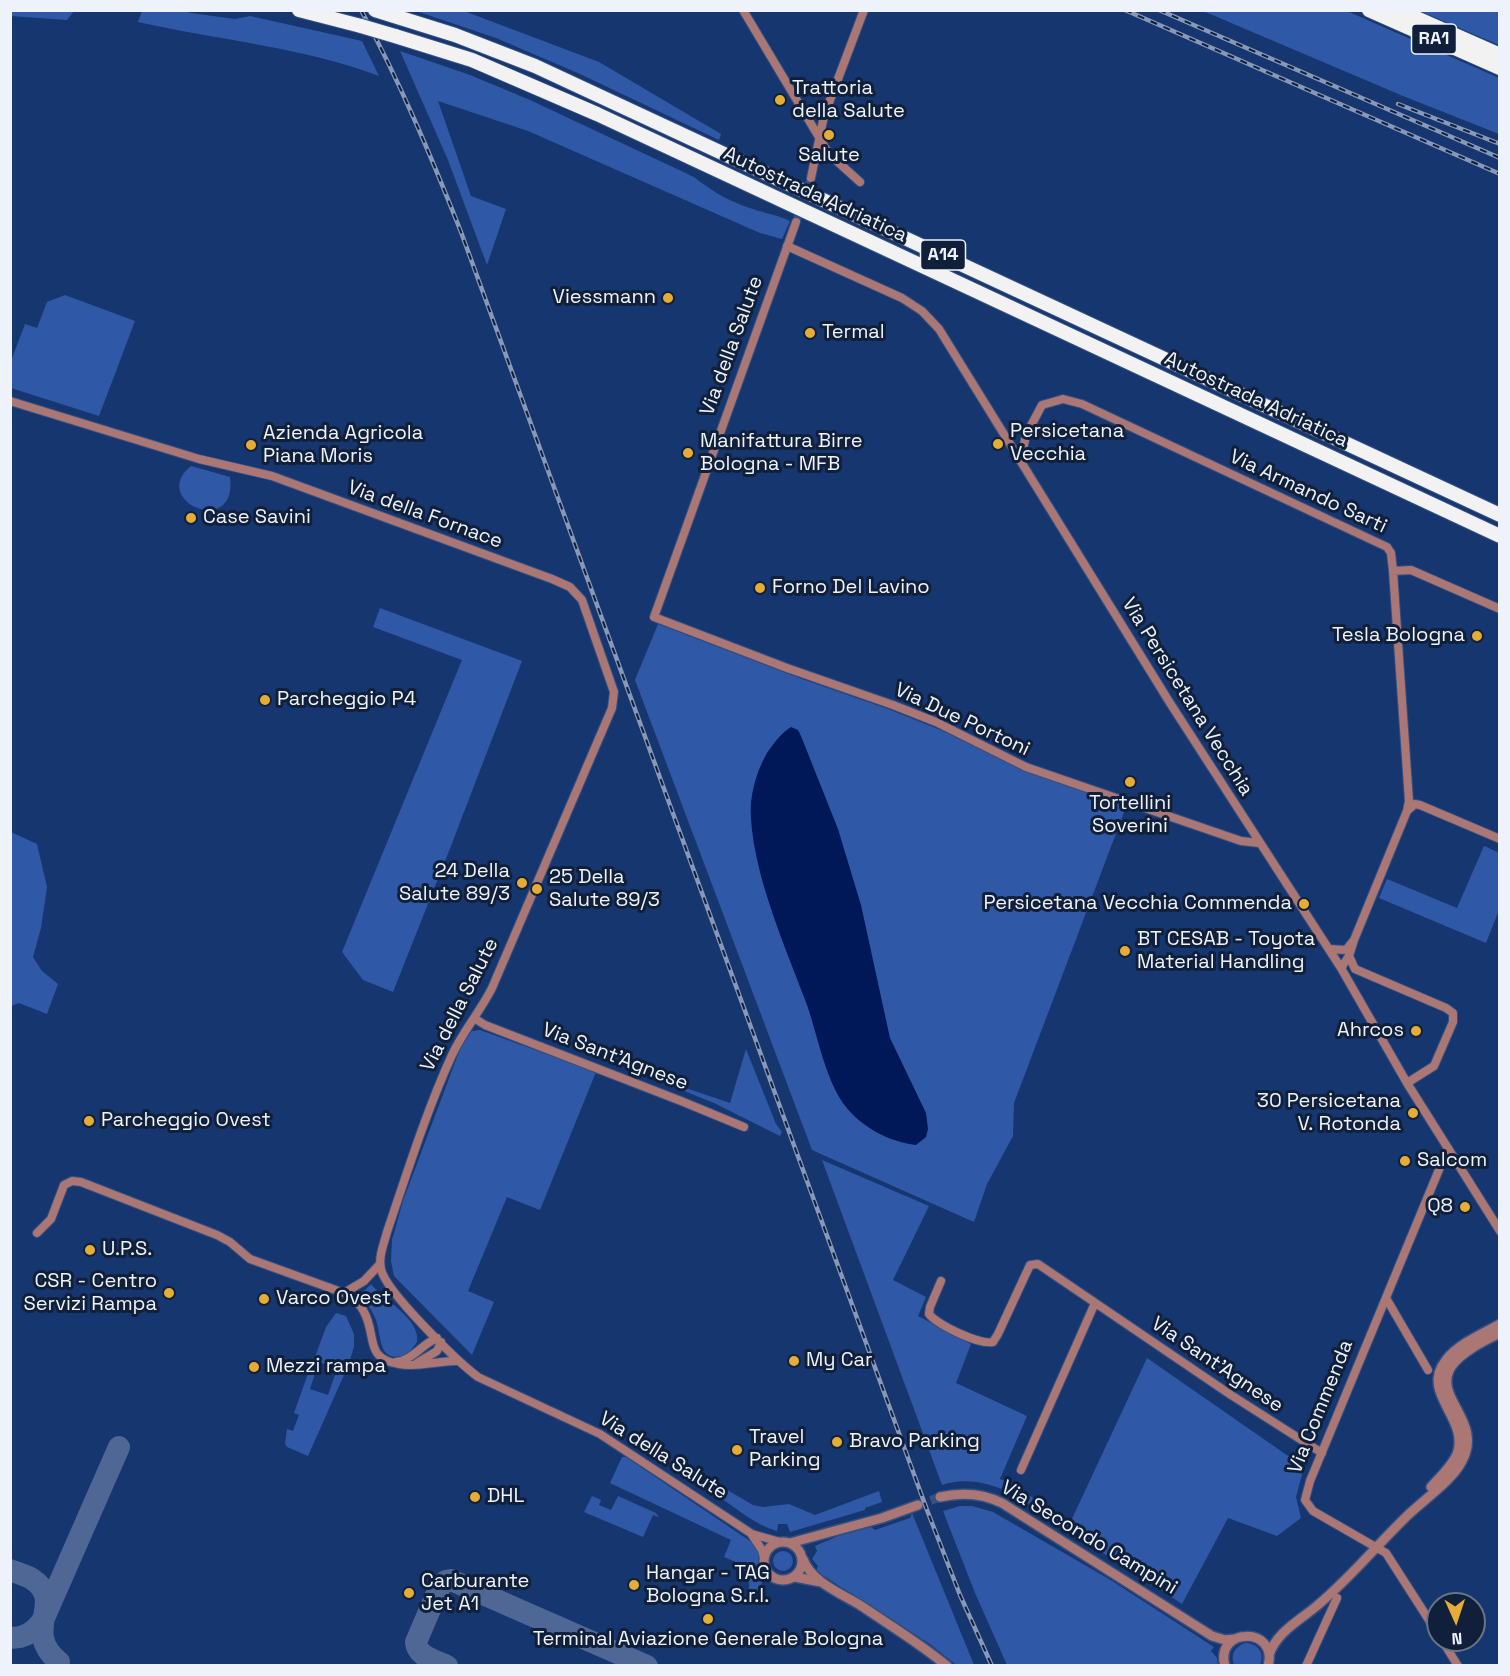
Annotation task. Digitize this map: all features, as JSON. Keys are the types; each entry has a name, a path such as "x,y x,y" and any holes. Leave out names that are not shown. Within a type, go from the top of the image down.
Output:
{"highway":[{"name":"Autostrada Adriatica","path":"299,10 472,60 597,114 1500,536"},
{"name":"RA1","path":"1369,10 1500,68"},
{"name":"RA1","path":"1398,10 1500,55"},
{"name":"Autostrada Adriatica","path":"377,11 464,39 535,66 1500,514"}],"street":[{"path":"743,10 829,154 860,182"},
{"path":"811,178 824,116 864,10"},
{"name":"Via della Salute","path":"654,617 796,222"},
{"name":"Via Persicetana Vecchia","path":"787,246 902,298 922,311 939,330 1259,843 1341,968 1407,1083 1500,1231"},
{"name":"Via Armando Sarti","path":"1021,461 1026,437 1042,405 1063,399 1082,404 1387,547 1391,553 1408,795 1407,811 1349,956 1341,968"},
{"name":"Via della Fornace","path":"10,401 216,464 272,476 564,584 582,600 610,680 614,701"},
{"path":"1011,444 1026,437"},
{"path":"1393,571 1411,570 1500,609"},
{"name":"Via Due Portoni","path":"654,617 936,722 1026,767 1241,841 1259,843"},
{"name":"Via della Salute","path":"614,701 610,716 492,988 481,1011 474,1018 456,1048 432,1106 387,1232 380,1264 384,1279 391,1290 471,1371 489,1383 600,1434 752,1534 785,1542"},
{"path":"1407,811 1415,804 1420,805 1500,839"},
{"path":"1329,949 1346,950 1354,940"},
{"path":"1349,956 1355,969 1453,1013 1453,1022 1434,1066 1407,1083"},
{"name":"Via Sant'Agnese","path":"474,1018 485,1025 744,1127"},
{"name":"Via Commenda","path":"1377,1548 1308,1507 1305,1500 1306,1492 1448,1148"},
{"path":"37,1233 51,1220 64,1185 72,1181 81,1182 217,1235 230,1242 250,1259 344,1293 364,1310 374,1350 389,1361 405,1365 459,1360"},
{"name":"Via Sant'Agnese","path":"941,1281 929,1314 941,1323 985,1343 993,1342 1029,1265 1034,1263 1043,1267 1266,1419 1322,1453"},
{"path":"344,1293 364,1281 380,1264"},
{"path":"1386,1298 1428,1370"},
{"path":"1021,1470 1095,1303"},
{"path":"1269,1662 1277,1638 1348,1578 1407,1516 1453,1461 1459,1446 1460,1434 1439,1392 1440,1369 1451,1354 1500,1324"},
{"path":"1407,1516 1457,1470 1466,1453 1467,1428 1447,1387 1452,1365 1477,1346 1500,1333"},
{"path":"389,1361 404,1361 426,1343 439,1340 437,1351 416,1364"},
{"name":"Via Secondo Campini","path":"940,1497 982,1495 1002,1503 1212,1636 1225,1640 1255,1637"},
{"path":"823,1583 795,1577 785,1580 775,1579 767,1571 764,1558 770,1547 817,1537 918,1505"},
{"name":"Via della Salute","path":"752,1534 764,1558"},
{"path":"795,1577 801,1569 802,1556 817,1537"},
{"path":"785,1542 802,1556 806,1567 823,1583 947,1665"},
{"path":"1377,1548 1390,1558 1426,1615"},
{"path":"1306,1665 1337,1598"},
{"path":"1255,1637 1270,1637 1283,1632"},
{"path":"1212,1636 1220,1646 1225,1663"},
{"path":"1255,1637 1264,1644 1269,1662"},
{"path":"1225,1663 1226,1648 1235,1639"},
{"path":"1450,1652 1458,1665"}],"shaded area":[{"path":"11,10 74,11 67,20 11,16"},
{"path":"142,11 185,11 235,19 250,16 362,41 379,76 290,51 138,22"},
{"path":"416,11 464,11 599,62 721,134 719,140 580,74 496,38"},
{"path":"1203,11 1347,11 1499,78 1499,134 1403,96"},
{"path":"1420,11 1499,11 1499,45"},
{"path":"400,51 470,75 530,100 694,177 711,190 730,200 790,221 782,239 760,233 528,131 438,101 471,196 506,209 487,265 448,160"},
{"path":"65,295 135,321 99,416 11,388 11,361 25,324 37,328 47,302"},
{"path":"191,466 230,477 229,496 221,506 210,510 197,508 187,501 180,491 181,479"},
{"path":"380,608 522,661 393,992 363,980 342,952 462,660 373,627"},
{"path":"658,624 888,709 943,731 1023,770 1126,807 1014,1103 1013,1136 987,1184 974,1222 812,1150 635,680"},
{"path":"791,727 798,730 801,736 838,829 861,905 890,1038 926,1113 928,1129 926,1137 916,1145 896,1141 868,1127 852,1114 839,1097 828,1072 807,1005 765,890 754,842 751,819 752,793 767,753 781,735"},
{"path":"11,832 37,844 47,887 41,928 33,957 42,971 58,984 47,1014 19,1003 11,1006"},
{"path":"1484,846 1500,853 1499,910 1486,943 1379,898 1387,879 1457,908"},
{"path":"480,1030 596,1072 540,1210 507,1197 468,1291 494,1302 472,1355 394,1276 391,1261 392,1240 403,1201 460,1049 472,1031"},
{"path":"746,1049 776,1124 782,1132 780,1136 714,1103 652,1078 730,1103"},
{"path":"822,1160 929,1206 893,1280 926,1297 918,1316 971,1344 956,1383 1027,1416 1000,1479 1013,1484 1070,1523 1147,1358 1304,1467 1296,1497 1301,1518 1277,1536 1228,1518 1182,1604 1009,1492 968,1481 942,1485"},
{"path":"371,1284 413,1325 417,1334 417,1342 408,1354 398,1357 391,1356 383,1348 371,1309 357,1294"},
{"path":"336,1313 346,1316 354,1334 354,1347 348,1366 308,1456 287,1447 285,1444 287,1429 293,1431 299,1415 294,1413 310,1368 316,1370 310,1389 328,1395 337,1369 314,1360 326,1327"},
{"path":"622,1457 626,1457 753,1543 760,1554 765,1577 752,1602 746,1599 749,1583 747,1576 740,1571 743,1565 724,1557 731,1540 610,1483"},
{"path":"724,1488 753,1505 763,1507 789,1504 815,1515 879,1491 882,1502 865,1508 865,1510 790,1532 787,1524 778,1524 777,1531 753,1520 718,1496 719,1490"},
{"path":"592,1496 601,1500 599,1505 611,1510 618,1496 656,1513 659,1517 653,1515 643,1537 584,1512"},
{"path":"960,1506 972,1506 993,1512 1109,1579 1214,1647 1211,1651 1217,1658 1218,1665 1007,1665 975,1593 943,1511"},
{"path":"912,1513 974,1665 956,1665 930,1644 816,1571 818,1566 812,1559 817,1551 815,1546 838,1536 871,1527 875,1530 910,1518"},
{"path":"779,1551 787,1551 793,1557 793,1565 787,1571 779,1571 773,1565 773,1557"},
{"path":"1246,1643 1260,1650 1262,1657 1260,1665 1234,1665 1234,1651"}],"taxiway":[{"path":"10,1638 30,1633 44,1618 119,1447"},
{"path":"10,1570 32,1579 42,1588 46,1597 43,1639 48,1650 59,1662"},
{"path":"447,1666 423,1655 416,1642 440,1586 451,1580 647,1666"}],"tunnel":[{"path":"796,222 811,178"},
{"path":"918,1505 940,1497"}],"railway":[{"path":"361,10 414,119 461,232 927,1510 960,1595 992,1666"},
{"path":"1125,10 1500,174"},
{"path":"1159,10 1500,158"},
{"path":"1398,104 1500,144"}],"place":[{"name":"Trattoria della Salute","path":"780,100"},
{"name":"Salute","path":"829,135"},
{"name":"Viessmann","path":"668,298"},
{"name":"Termal","path":"810,333"},
{"name":"Persicetana Vecchia","path":"998,444"},
{"name":"Azienda Agricola Piana Moris","path":"251,445"},
{"name":"Manifattura Birre Bologna - MFB","path":"688,453"},
{"name":"Case Savini","path":"191,518"},
{"name":"Forno Del Lavino","path":"760,588"},
{"name":"Tesla Bologna","path":"1477,636"},
{"name":"Parcheggio P4","path":"265,700"},
{"name":"Tortellini Soverini","path":"1130,782"},
{"name":"24 Della Salute 89/3","path":"522,883"},
{"name":"25 Della Salute 89/3","path":"537,889"},
{"name":"Persicetana Vecchia Commenda","path":"1304,904"},
{"name":"BT CESAB - Toyota Material Handling","path":"1125,951"},
{"name":"Ahrcos","path":"1416,1031"},
{"name":"30 Persicetana V. Rotonda","path":"1413,1113"},
{"name":"Parcheggio Ovest","path":"89,1121"},
{"name":"Salcom","path":"1405,1161"},
{"name":"Q8","path":"1465,1207"},
{"name":"U.P.S.","path":"90,1250"},
{"name":"CSR - Centro Servizi Rampa","path":"169,1293"},
{"name":"Varco Ovest","path":"264,1299"},
{"name":"My Car","path":"794,1361"},
{"name":"Mezzi rampa","path":"254,1367"},
{"name":"Bravo Parking","path":"837,1442"},
{"name":"Travel Parking","path":"737,1450"},
{"name":"DHL","path":"475,1497"},
{"name":"Hangar - TAG Bologna S.r.l.","path":"634,1585"},
{"name":"Carburante Jet A1","path":"409,1593"},
{"name":"Terminal Aviazione Generale Bologna","path":"708,1619"}]}
